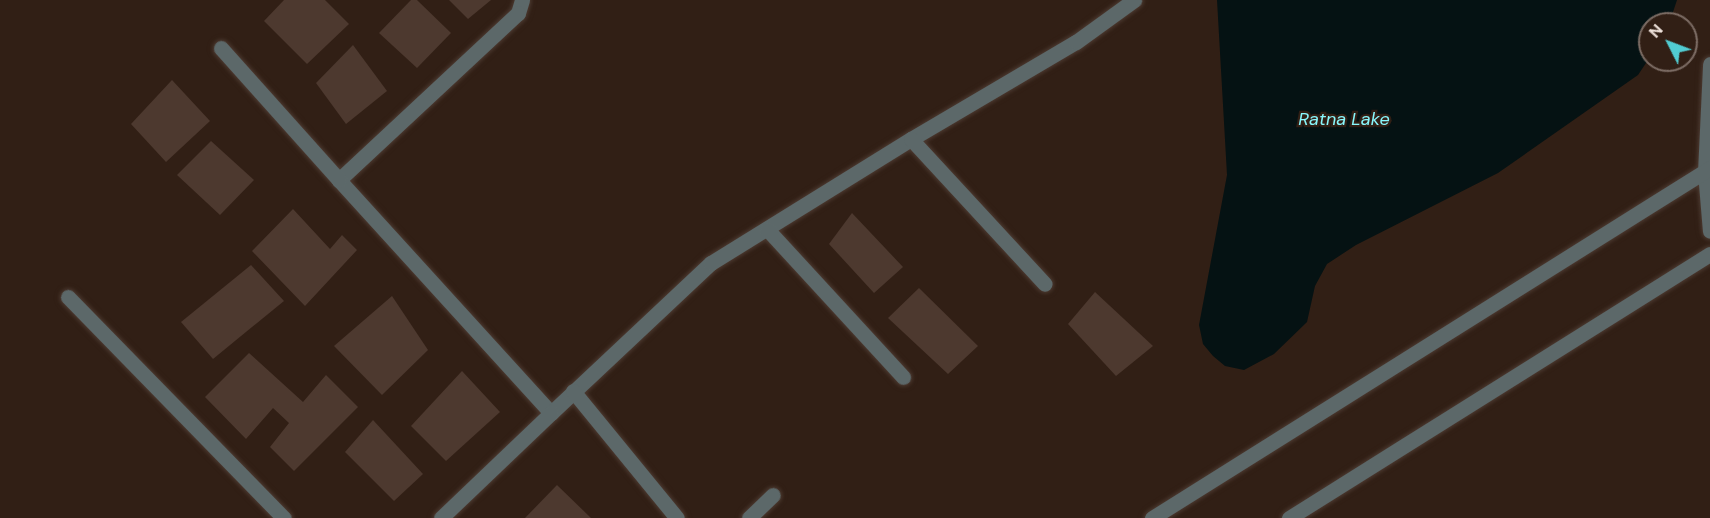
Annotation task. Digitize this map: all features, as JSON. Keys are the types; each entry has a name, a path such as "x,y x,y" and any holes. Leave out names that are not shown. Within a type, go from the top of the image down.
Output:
{"street":[{"path":"339,180 518,13 522,0"},
{"path":"441,518 711,263 911,139 1076,42 1134,0"},
{"path":"221,48 551,413"},
{"path":"1710,64 1707,170 1710,231"},
{"path":"911,139 1045,284"},
{"path":"1152,518 1707,170"},
{"path":"767,229 903,377"},
{"path":"1289,518 1710,254"},
{"path":"68,297 284,518"},
{"path":"573,391 677,518"},
{"path":"749,518 773,495"}],"water":[{"name":"Ratna Lake","path":"1217,0 1677,0 1673,12 1638,12 1638,72 1640,72 1638,75 1498,173 1356,245 1327,264 1315,286 1307,322 1274,354 1244,370 1225,366 1213,356 1203,344 1199,325 1227,175"}],"building":[{"path":"284,0 325,0 349,24 307,64 264,21"},
{"path":"411,0 417,0 451,33 417,68 379,33"},
{"path":"449,0 491,0 468,19"},
{"path":"353,45 387,91 346,124 316,83"},
{"path":"172,80 210,121 166,162 131,124"},
{"path":"211,141 254,180 220,215 177,175"},
{"path":"293,209 330,249 342,235 357,250 305,306 252,251"},
{"path":"852,213 903,267 874,293 829,244"},
{"path":"251,265 284,301 213,359 181,322"},
{"path":"919,288 978,346 948,374 888,318"},
{"path":"1095,292 1153,346 1116,376 1068,324"},
{"path":"392,296 428,350 382,395 334,346"},
{"path":"249,353 303,402 326,375 358,407 294,471 270,447 289,423 273,408 246,439 205,397"},
{"path":"462,371 500,412 446,461 411,426"},
{"path":"373,420 423,474 394,501 345,452"},
{"path":"557,485 591,518 525,518"}]}
